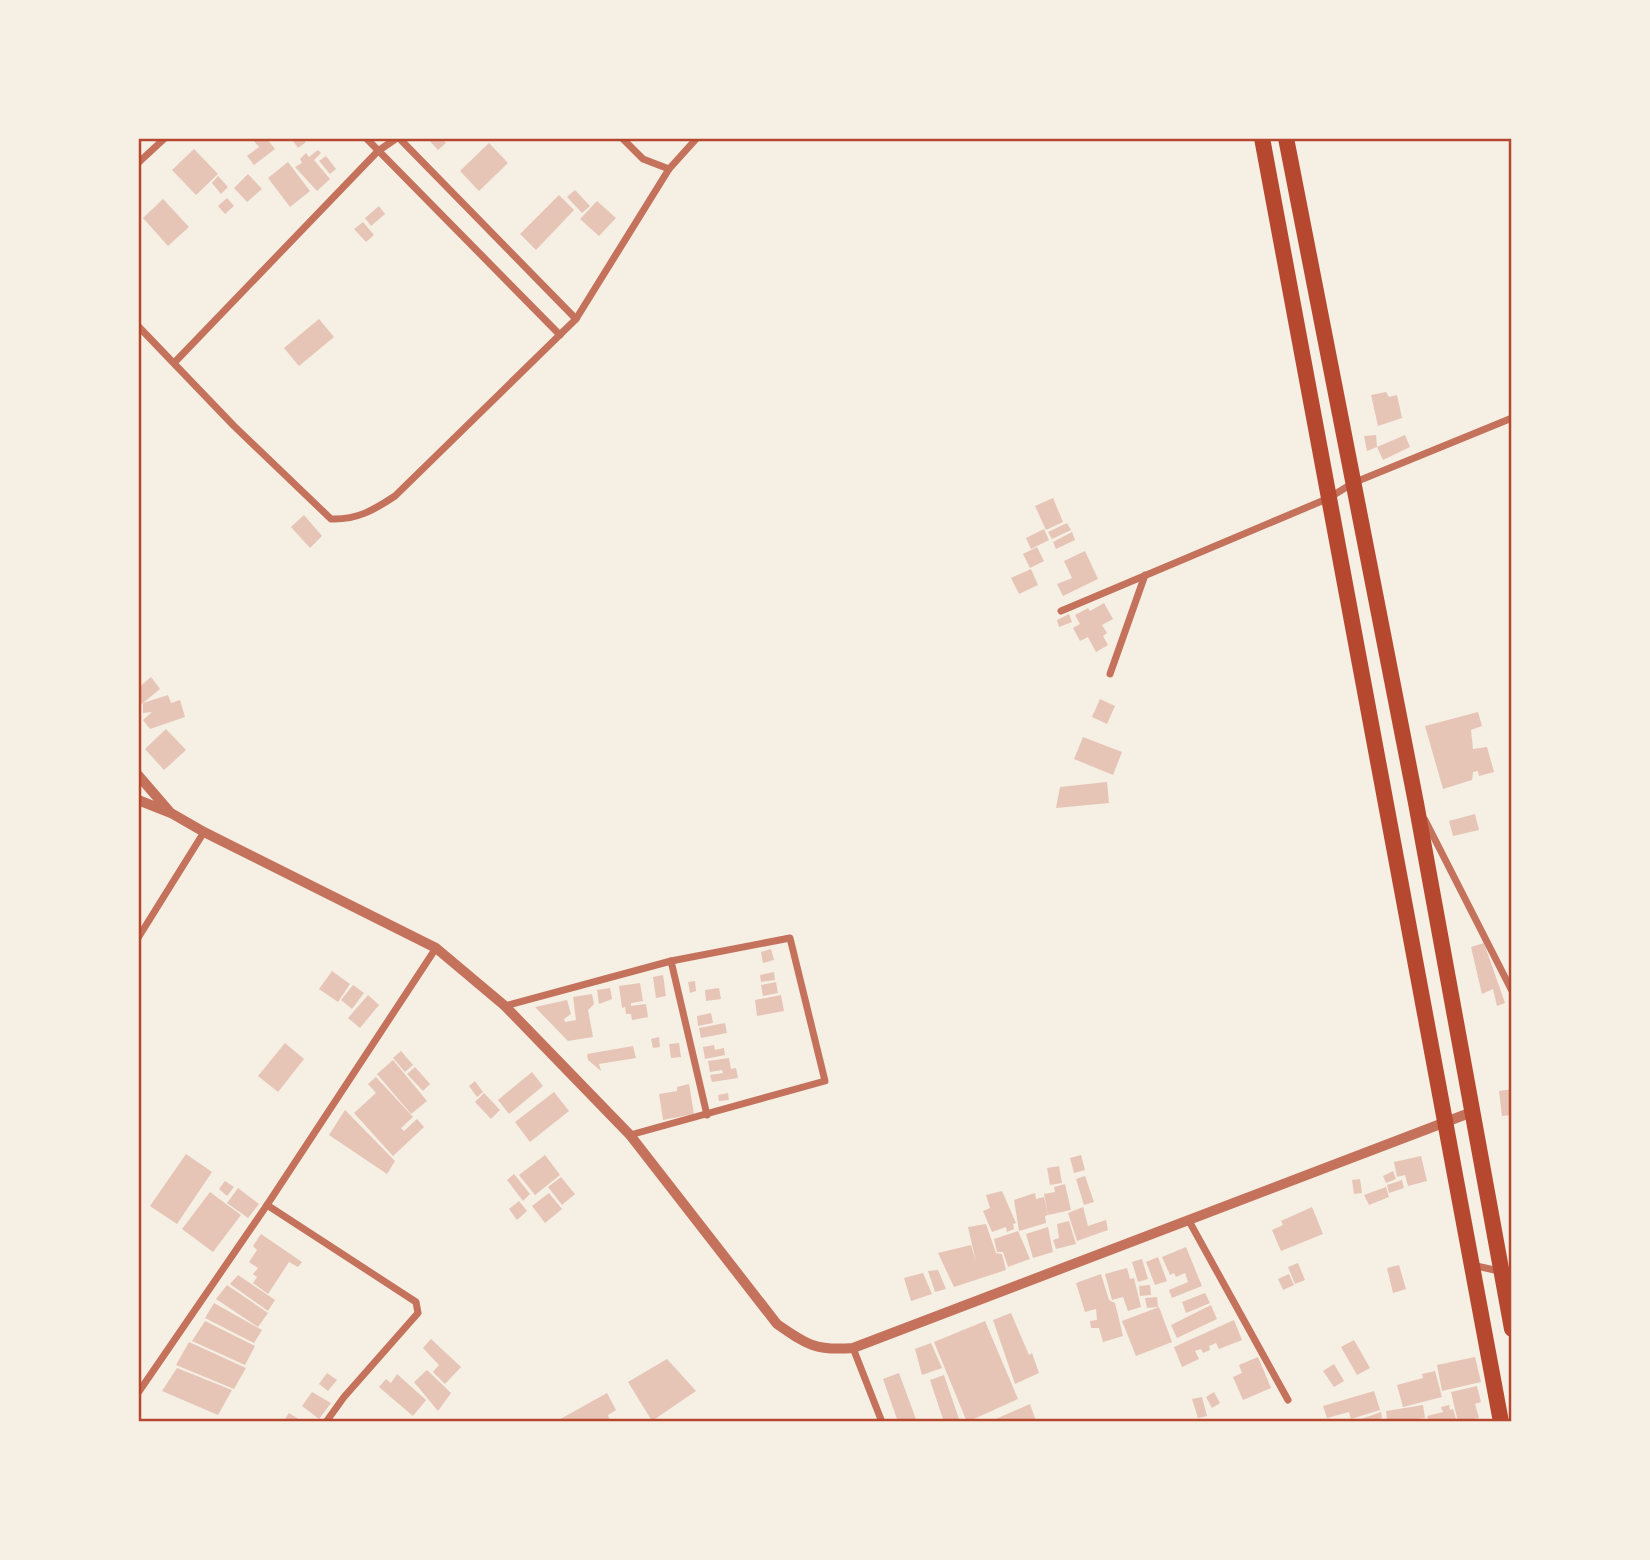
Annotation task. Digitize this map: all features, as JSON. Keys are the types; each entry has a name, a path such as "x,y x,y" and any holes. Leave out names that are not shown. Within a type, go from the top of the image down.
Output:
{"highway":[{"path":"1262,138 1502,1422"},
{"path":"1286,138 1416,803 1472,1112 1506,1273 1512,1329"}],"street":[{"path":"366,138 560,335"},
{"path":"174,363 379,151 398,138 576,318"},
{"path":"622,138 643,159 669,169"},
{"path":"138,163 159,140"},
{"path":"138,326 234,426 331,519 346,519 366,514 396,496 576,318 669,169 693,140"},
{"path":"1061,611 1329,498 1353,483 1512,418"},
{"path":"1110,674 1145,575"},
{"path":"138,775 171,813"},
{"path":"138,800 171,813 436,948 505,1006 630,1135 777,1324 806,1344 827,1350 853,1348 1472,1112"},
{"path":"1416,803 1512,990"},
{"path":"138,938 204,832"},
{"path":"505,1006 671,961 790,938 825,1081 630,1135"},
{"path":"138,1392 267,1205 436,948"},
{"path":"671,961 707,1115"},
{"path":"267,1205 416,1301 418,1313 344,1397 326,1422"},
{"path":"1189,1221 1288,1400"},
{"path":"1472,1265 1506,1273"},
{"path":"853,1348 882,1422"}],"building":[{"path":"266,138 275,149 254,165 247,156 259,147 253,140"},
{"path":"291,138 302,138 306,142 298,148"},
{"path":"427,138 441,138 446,143 438,150"},
{"path":"489,143 508,163 479,191 460,171"},
{"path":"194,149 218,174 196,195 172,170"},
{"path":"318,150 321,153 314,160 330,179 317,191 295,167 302,163 300,159 306,153 309,157"},
{"path":"326,156 336,169 330,174 319,161"},
{"path":"288,162 310,191 290,207 268,178"},
{"path":"248,174 262,189 247,202 234,188"},
{"path":"218,176 228,187 221,194 212,183"},
{"path":"575,190 590,206 582,213 567,197"},
{"path":"559,195 574,210 536,250 520,234"},
{"path":"227,198 234,206 225,214 218,206"},
{"path":"163,199 189,227 168,246 143,218"},
{"path":"597,201 616,218 599,236 580,219"},
{"path":"379,206 385,214 371,226 365,218"},
{"path":"363,222 374,235 366,242 354,229"},
{"path":"319,319 334,337 299,366 284,348"},
{"path":"1386,392 1389,397 1397,395 1402,418 1378,426 1371,395"},
{"path":"1376,435 1377,447 1367,451 1364,436"},
{"path":"1405,435 1410,447 1383,460 1377,447"},
{"path":"1053,498 1063,522 1046,530 1035,506"},
{"path":"304,515 322,536 310,548 291,527"},
{"path":"1067,523 1071,530 1052,539 1048,532"},
{"path":"1044,529 1049,540 1031,549 1026,538"},
{"path":"1072,532 1075,540 1056,549 1053,542"},
{"path":"1037,547 1044,561 1030,568 1023,554"},
{"path":"1085,551 1098,579 1063,596 1057,584 1072,578 1064,561"},
{"path":"1031,569 1038,585 1019,594 1011,578"},
{"path":"1104,603 1113,619 1102,625 1107,633 1103,636 1108,645 1096,652 1088,637 1080,641 1073,628 1080,624 1075,615"},
{"path":"1069,614 1072,622 1059,627 1057,620"},
{"path":"151,677 160,689 138,707 138,688"},
{"path":"168,695 171,703 180,700 185,717 150,729 143,720 152,712 143,713 143,703"},
{"path":"1100,699 1115,706 1107,724 1092,717"},
{"path":"1478,712 1482,726 1471,730 1473,749 1487,747 1494,772 1479,776 1478,771 1473,772 1472,780 1443,789 1425,726"},
{"path":"166,729 186,750 164,770 145,749"},
{"path":"1083,737 1122,752 1113,775 1074,759"},
{"path":"1107,782 1109,803 1056,808 1060,787"},
{"path":"1475,814 1479,830 1453,836 1449,821"},
{"path":"1484,943 1505,1003 1497,1006 1493,989 1482,994 1471,947"},
{"path":"771,949 774,960 763,963 761,952"},
{"path":"332,971 350,984 338,1002 319,989"},
{"path":"774,972 775,980 761,982 760,975"},
{"path":"663,975 666,996 656,998 653,977"},
{"path":"695,981 696,991 690,993 688,982"},
{"path":"776,982 778,993 763,996 761,985"},
{"path":"640,983 643,1001 631,1003 631,1006 646,1004 648,1017 632,1020 631,1014 626,1014 625,1007 622,1008 619,986"},
{"path":"353,985 364,993 352,1009 341,1000"},
{"path":"610,988 612,999 599,1004 597,990"},
{"path":"719,988 721,999 706,1001 705,990"},
{"path":"592,994 594,1004 588,1010 593,1037 568,1041 535,1007 567,1000 571,1014 564,1019 565,1022 576,1020 573,997"},
{"path":"368,995 379,1005 360,1028 348,1018"},
{"path":"781,995 784,1011 757,1016 755,1000"},
{"path":"711,1013 713,1023 698,1026 697,1016"},
{"path":"725,1023 727,1033 701,1038 699,1028"},
{"path":"659,1037 660,1047 653,1048 651,1039"},
{"path":"285,1043 304,1059 278,1092 258,1076"},
{"path":"679,1043 681,1057 671,1058 669,1044"},
{"path":"714,1045 715,1050 724,1048 725,1055 705,1059 703,1047"},
{"path":"633,1046 636,1058 599,1064 601,1071 588,1060 587,1054"},
{"path":"401,1051 413,1065 405,1072 393,1058"},
{"path":"729,1058 731,1069 736,1068 738,1078 712,1082 710,1075 723,1073 722,1070 710,1072 708,1061"},
{"path":"393,1060 427,1101 411,1114 377,1074"},
{"path":"415,1067 430,1084 423,1091 407,1074"},
{"path":"532,1072 543,1086 509,1114 498,1100"},
{"path":"376,1077 413,1117 401,1128 404,1131 417,1119 424,1127 393,1156 354,1113 376,1093 368,1084"},
{"path":"475,1081 483,1092 477,1097 469,1086"},
{"path":"689,1084 694,1114 663,1120 659,1094 677,1091 677,1087"},
{"path":"1512,1089 1512,1115 1502,1116 1499,1091"},
{"path":"554,1092 569,1111 530,1142 515,1122"},
{"path":"484,1093 500,1110 491,1119 475,1102"},
{"path":"728,1093 729,1100 719,1101 718,1095"},
{"path":"345,1110 395,1161 387,1174 329,1135"},
{"path":"186,1154 212,1172 177,1224 150,1206"},
{"path":"545,1155 560,1175 535,1195 519,1175"},
{"path":"1081,1155 1085,1170 1074,1173 1070,1158"},
{"path":"1421,1156 1427,1181 1408,1186 1405,1175 1397,1177 1394,1162"},
{"path":"1059,1166 1062,1183 1050,1185 1047,1168"},
{"path":"1393,1171 1396,1179 1386,1183 1383,1176"},
{"path":"514,1174 530,1194 523,1201 507,1180"},
{"path":"1085,1176 1094,1202 1084,1205 1076,1179"},
{"path":"561,1177 575,1194 562,1205 548,1187"},
{"path":"1360,1179 1362,1193 1354,1194 1352,1180"},
{"path":"1402,1180 1404,1188 1389,1193 1387,1185"},
{"path":"225,1181 234,1187 227,1196 219,1189"},
{"path":"1065,1184 1071,1210 1048,1215 1044,1194 1055,1192 1054,1187"},
{"path":"1386,1187 1389,1197 1369,1205 1364,1195"},
{"path":"238,1188 259,1204 248,1218 227,1203"},
{"path":"1002,1191 1016,1223 1013,1224 1014,1229 1007,1232 1006,1227 992,1232 983,1211 990,1208 986,1195"},
{"path":"210,1192 241,1215 213,1252 182,1229"},
{"path":"549,1193 562,1209 545,1223 532,1206"},
{"path":"1035,1193 1036,1199 1044,1197 1048,1215 1045,1216 1046,1223 1019,1231 1014,1200"},
{"path":"519,1201 527,1211 517,1220 509,1209"},
{"path":"1083,1207 1088,1226 1106,1220 1108,1230 1077,1241 1068,1213"},
{"path":"1312,1207 1323,1234 1281,1251 1272,1230 1283,1225 1281,1221"},
{"path":"1069,1221 1076,1244 1056,1249 1053,1240 1059,1238 1057,1224"},
{"path":"986,1224 996,1253 1002,1254 1006,1270 954,1287 938,1253 971,1245 976,1262 968,1227"},
{"path":"1048,1227 1053,1252 1033,1258 1026,1234"},
{"path":"1018,1231 1030,1259 1008,1267 1003,1252 997,1252 994,1239"},
{"path":"261,1234 302,1262 298,1267 289,1262 268,1294 253,1283 257,1277 253,1274 258,1268 249,1262 257,1250 253,1246"},
{"path":"1186,1247 1202,1286 1172,1298 1169,1290 1188,1282 1185,1273 1176,1277 1174,1273 1170,1275 1162,1257"},
{"path":"1158,1257 1167,1281 1155,1285 1146,1262"},
{"path":"1142,1259 1148,1279 1138,1282 1132,1262"},
{"path":"1298,1263 1305,1280 1295,1284 1288,1267"},
{"path":"1399,1265 1406,1289 1393,1293 1387,1268"},
{"path":"1127,1268 1130,1279 1134,1278 1141,1307 1128,1311 1123,1297 1112,1300 1105,1274"},
{"path":"938,1270 946,1289 935,1292 928,1271"},
{"path":"923,1273 932,1294 911,1301 904,1278"},
{"path":"1101,1274 1109,1300 1115,1303 1123,1336 1103,1342 1099,1328 1091,1328 1090,1321 1097,1320 1096,1309 1085,1312 1076,1283"},
{"path":"1289,1274 1294,1285 1283,1290 1278,1279"},
{"path":"238,1275 275,1300 268,1311 230,1284"},
{"path":"227,1285 268,1313 258,1327 216,1299"},
{"path":"1150,1285 1151,1295 1140,1296 1139,1286"},
{"path":"1205,1293 1210,1303 1186,1313 1182,1302"},
{"path":"1157,1297 1158,1307 1147,1308 1145,1298"},
{"path":"214,1303 262,1330 254,1343 205,1318"},
{"path":"1211,1305 1217,1319 1177,1338 1171,1325"},
{"path":"1159,1307 1172,1342 1136,1356 1122,1321"},
{"path":"1011,1313 1029,1355 1032,1353 1039,1373 1015,1384 993,1320"},
{"path":"1234,1320 1242,1340 1219,1349 1216,1343 1203,1353 1201,1349 1195,1351 1199,1359 1182,1367 1174,1347"},
{"path":"205,1321 255,1346 245,1365 192,1341"},
{"path":"985,1321 1018,1399 967,1422 934,1342"},
{"path":"431,1339 461,1367 445,1384 433,1372 439,1365 423,1348"},
{"path":"1354,1340 1370,1368 1357,1375 1341,1347"},
{"path":"189,1342 246,1368 234,1389 176,1365"},
{"path":"931,1343 942,1368 922,1375 915,1349"},
{"path":"1258,1357 1271,1388 1243,1400 1233,1377 1242,1373 1239,1365"},
{"path":"1475,1357 1481,1382 1442,1391 1437,1365"},
{"path":"667,1359 696,1391 652,1421 628,1382"},
{"path":"1334,1364 1344,1381 1334,1387 1323,1371"},
{"path":"177,1368 232,1390 218,1415 162,1391"},
{"path":"427,1370 451,1393 438,1411 414,1382"},
{"path":"1435,1371 1442,1397 1403,1407 1397,1385 1423,1378 1422,1374"},
{"path":"327,1373 337,1380 328,1391 319,1384"},
{"path":"899,1373 917,1422 898,1422 883,1379"},
{"path":"397,1374 426,1400 413,1416 379,1387 386,1379 391,1383"},
{"path":"944,1375 960,1422 944,1422 930,1380"},
{"path":"1477,1386 1481,1402 1475,1404 1479,1418 1458,1422 1451,1392"},
{"path":"1374,1391 1380,1410 1351,1419 1349,1412 1327,1418 1323,1406"},
{"path":"312,1392 331,1403 319,1419 302,1406"},
{"path":"1214,1392 1220,1403 1212,1408 1206,1397"},
{"path":"607,1393 616,1410 608,1415 610,1422 555,1422"},
{"path":"1202,1397 1207,1416 1198,1418 1192,1399"},
{"path":"1030,1404 1036,1421 1034,1422 989,1422"},
{"path":"1423,1405 1425,1418 1417,1419 1418,1422 1387,1420 1386,1411"},
{"path":"1449,1405 1457,1422 1429,1422 1427,1416 1443,1412 1441,1407"},
{"path":"1381,1412 1382,1418 1372,1422 1353,1422"},
{"path":"289,1413 303,1422 283,1422"}]}
